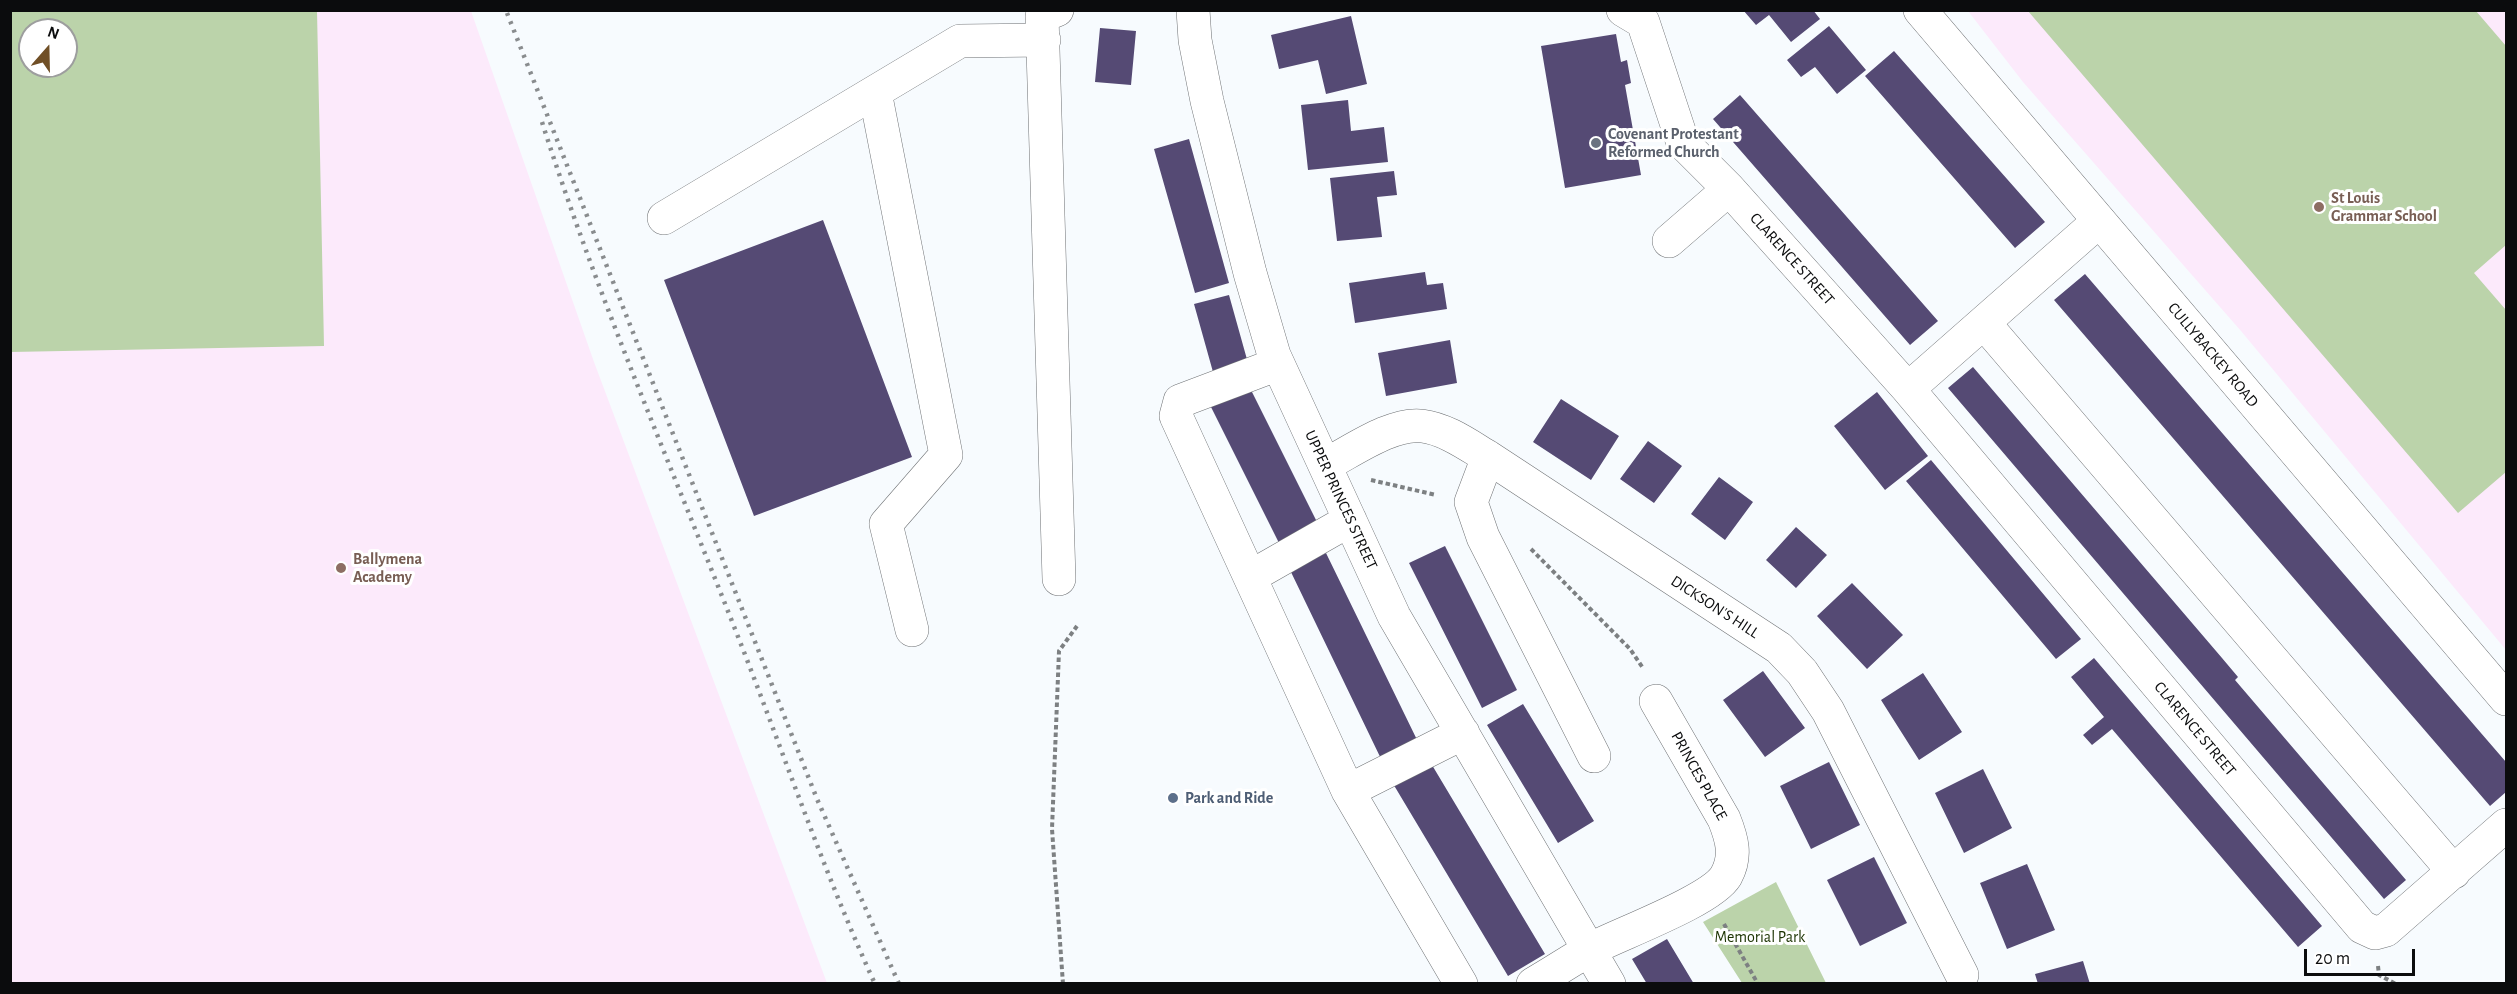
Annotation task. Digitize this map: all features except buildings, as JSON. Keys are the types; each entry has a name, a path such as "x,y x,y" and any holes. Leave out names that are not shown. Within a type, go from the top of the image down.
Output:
{"street":[{"path":"1057,10 1042,16 1059,579"},
{"name":"UPPER PRINCES STREET","path":"1193,10 1195,40 1208,101 1250,273 1278,364 1394,616 1609,984"},
{"name":"CLARENCE STREET","path":"1623,10 1643,22 1683,143 1729,189 1908,389 2362,927 2375,933 2386,930 2506,825"},
{"name":"CULLYBACKEY ROAD","path":"1920,10 2506,699"},
{"path":"664,218 960,41 1044,40"},
{"path":"875,92 946,455 886,524 912,630"},
{"path":"1669,241 1729,189"},
{"path":"1908,389 2099,221"},
{"path":"1984,323 2454,872"},
{"path":"1278,364 1180,401 1176,416 1348,791 1461,984"},
{"name":"DICKSON'S HILL","path":"1324,465 1395,429 1422,426 1444,432 1488,458 1779,648 1803,672 1828,711 1962,975"},
{"path":"1488,458 1471,502 1483,537 1594,756"},
{"path":"1250,577 1350,520"},
{"name":"PRINCES PLACE","path":"1533,984 1589,950 1708,894 1725,877 1734,851 1724,819 1656,701"},
{"path":"1348,791 1463,733"}],"path":[{"path":"1324,465 1379,483 1471,502"},
{"path":"1530,548 1630,649 1654,683 1656,701"},
{"path":"1063,984 1060,971 1052,829 1059,651 1077,626"},
{"path":"1708,894 1758,984"}],"shaded area":[{"name":"Ballymena Academy","path":"10,11 471,11 594,362 827,983 11,983"},
{"name":"St Louis Grammar School","path":"1968,11 2506,11 2506,650 2241,331 2023,82"}],"green space":[{"path":"10,11 317,11 324,346 11,352"},
{"name":"St Louis Grammar School","path":"2028,11 2476,11 2506,46 2506,245 2474,273 2506,310 2506,472 2458,513"},
{"name":"Memorial Park","path":"1776,882 1826,983 1742,983 1703,922"}],"railway":[{"path":"507,13 817,799 899,984"},
{"path":"542,122 586,251 634,377 735,629 820,852 875,984"}],"place":[{"name":"Covenant Protestant Reformed Church","path":"1596,143"},
{"name":"St Louis Grammar School","path":"2319,207"},
{"name":"Ballymena Academy","path":"341,568"},
{"name":"Park and Ride","path":"1173,798"}]}
